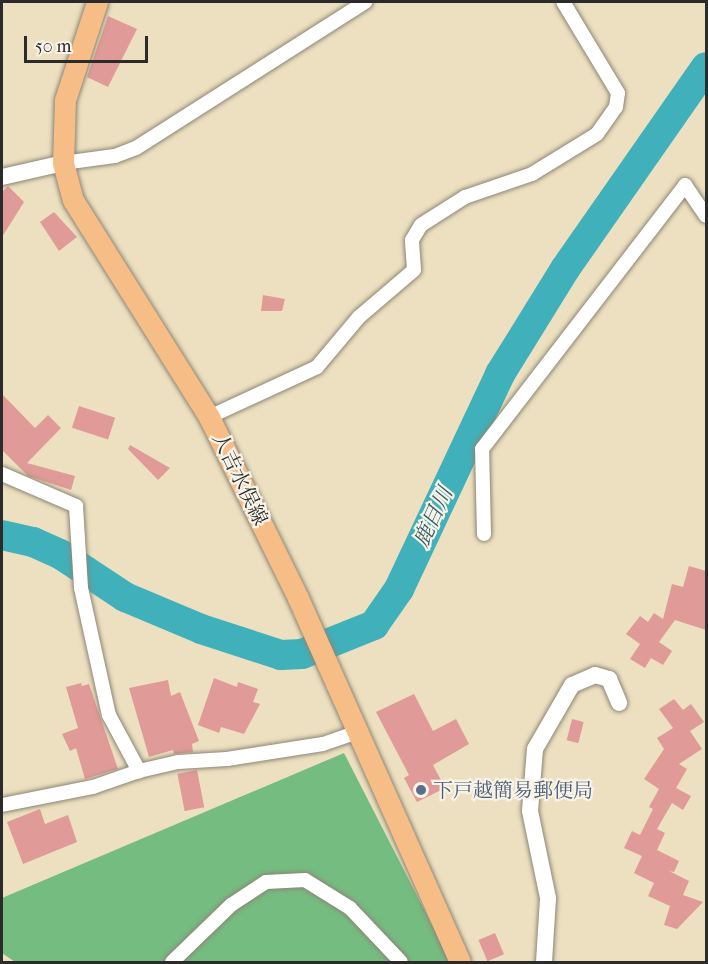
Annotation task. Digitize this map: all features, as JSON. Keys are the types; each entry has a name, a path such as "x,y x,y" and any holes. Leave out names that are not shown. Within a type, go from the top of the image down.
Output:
{"main road":[{"name":"人吉水俣線","path":"97,2 65,100 63,162 73,200 209,417 298,598 460,963"}],"street":[{"path":"2,177 63,162 115,156 136,148 365,2"},
{"path":"209,417 317,367 359,318 414,270 412,240 421,225 465,197 532,174 597,134 616,107 618,93 563,2"},
{"path":"484,534 482,449 685,185 706,216"},
{"path":"2,474 76,506 81,588 109,716 138,771"},
{"path":"544,963 548,898 530,811 535,749 573,685 596,675 609,679 619,704"},
{"path":"2,805 93,787 138,771 178,762 227,759 323,744 358,732"},
{"path":"172,963 231,905 266,882 305,880 350,908 401,963"}],"green space":[{"path":"344,753 451,962 15,962 2,953 2,898"}],"building":[{"path":"108,16 137,29 108,87 87,77"},
{"path":"8,186 24,202 2,237 2,192"},
{"path":"54,212 77,237 59,251 40,222"},
{"path":"263,295 285,299 282,311 261,311"},
{"path":"2,394 35,428 48,415 61,428 27,463 75,476 71,490 28,476 2,450"},
{"path":"79,406 115,418 108,440 72,428"},
{"path":"130,445 170,468 158,480 128,449"},
{"path":"689,566 706,571 706,630 675,620 659,642 672,651 663,665 651,658 645,668 630,659 640,644 626,634 640,616 648,622 654,613 663,619 672,584 683,587"},
{"path":"214,678 237,687 238,682 258,689 253,702 260,704 244,734 221,727 219,733 198,725"},
{"path":"168,680 171,696 180,692 199,741 192,744 193,752 174,754 173,750 149,757 129,688"},
{"path":"81,683 82,686 89,684 118,769 85,779 76,748 70,751 62,734 78,728 66,687"},
{"name":"下戸越簡易郵便局","path":"414,694 433,731 456,719 469,744 433,765 445,788 417,802 404,778 409,775 376,712"},
{"path":"674,699 683,710 691,704 704,722 690,731 702,749 679,764 687,769 676,788 691,796 683,810 672,803 657,829 665,833 657,850 679,861 674,872 669,871 689,881 683,895 703,902 677,929 664,925 670,906 648,896 654,883 634,873 642,856 624,848 632,831 640,835 653,809 649,807 659,789 644,779 664,749 657,738 673,728 659,709"},
{"path":"572,719 584,722 578,743 567,740"},
{"path":"197,770 204,807 185,811 177,774"},
{"path":"40,809 45,824 68,815 77,842 23,864 7,822"},
{"path":"495,933 504,954 487,961 478,940"}],"waterway":[{"name":"鹿目川","path":"2,535 33,542 60,554 125,597 201,629 281,655 302,654 374,625 399,589 500,374 565,269 706,67"}],"place":[{"name":"下戸越簡易郵便局","path":"421,790"}]}
